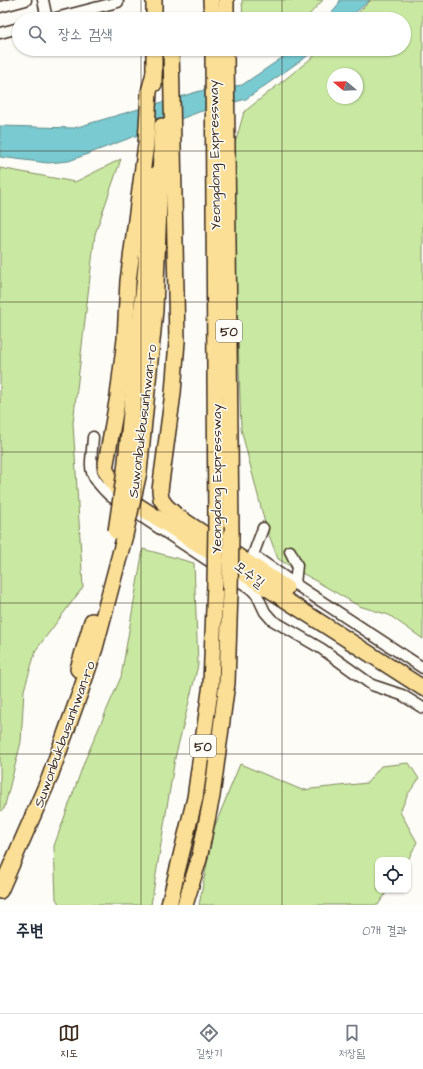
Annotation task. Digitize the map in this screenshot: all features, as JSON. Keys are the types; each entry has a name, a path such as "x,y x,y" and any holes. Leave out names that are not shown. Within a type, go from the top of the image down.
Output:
{"highway":[{"path":"154,0 154,12"},
{"path":"163,0 163,12"},
{"path":"211,0 212,12"},
{"path":"226,0 226,12"},
{"name":"Suwonbukbusunhwan-ro","path":"154,56 158,140"},
{"name":"Suwonbukbusunhwan-ro","path":"0,890 48,779 76,705 95,648 132,472 155,310 158,140 163,56"},
{"path":"170,56 158,140 128,281 118,396 105,469 119,492 126,498 423,688"},
{"name":"Yeongdong Expressway","path":"185,905 199,859 212,796 227,683 231,534 221,129 213,56"},
{"name":"Yeongdong Expressway","path":"168,905 182,857 195,798 211,684 215,583 221,129 226,56"},
{"path":"158,140 177,348 173,393 160,479 161,499 177,516 423,680"},
{"name":"Suwonbukbusunhwan-ro","path":"0,866 46,764 66,707 120,533"}],"street":[{"path":"0,7 26,0"},
{"path":"43,0 46,12"},
{"path":"79,12 118,2"},
{"path":"0,33 12,30"},
{"name":"모수길","path":"93,438 91,472 95,482 110,496 250,588 257,595 265,612 272,620 322,649 372,685 402,695 423,708"},
{"path":"263,528 253,555 423,668"},
{"path":"293,554 297,565 295,584"}],"green space":[{"path":"242,0 323,0 312,12 243,12"},
{"path":"371,0 423,0 423,639 389,615 359,606 278,559 266,527 241,429 234,147 244,112 314,56 411,56 411,12 359,12"},
{"path":"121,159 95,234 73,423 83,587 36,650 24,690 21,742 4,809 0,811 0,168 75,182"},
{"path":"143,549 194,563 198,665 175,758 151,905 60,905 56,899 54,846 85,760 121,677"},
{"path":"409,763 419,779 408,794 400,812 417,842 410,857 375,857 375,893 386,893 378,905 199,905 214,828 240,764 302,790 367,783 381,766"}],"water":[{"path":"340,0 370,0 356,12 332,12 337,7"},
{"path":"285,56 307,56 246,99 199,112 69,161 48,163 0,157 0,126 74,128 200,91 242,85"}]}
